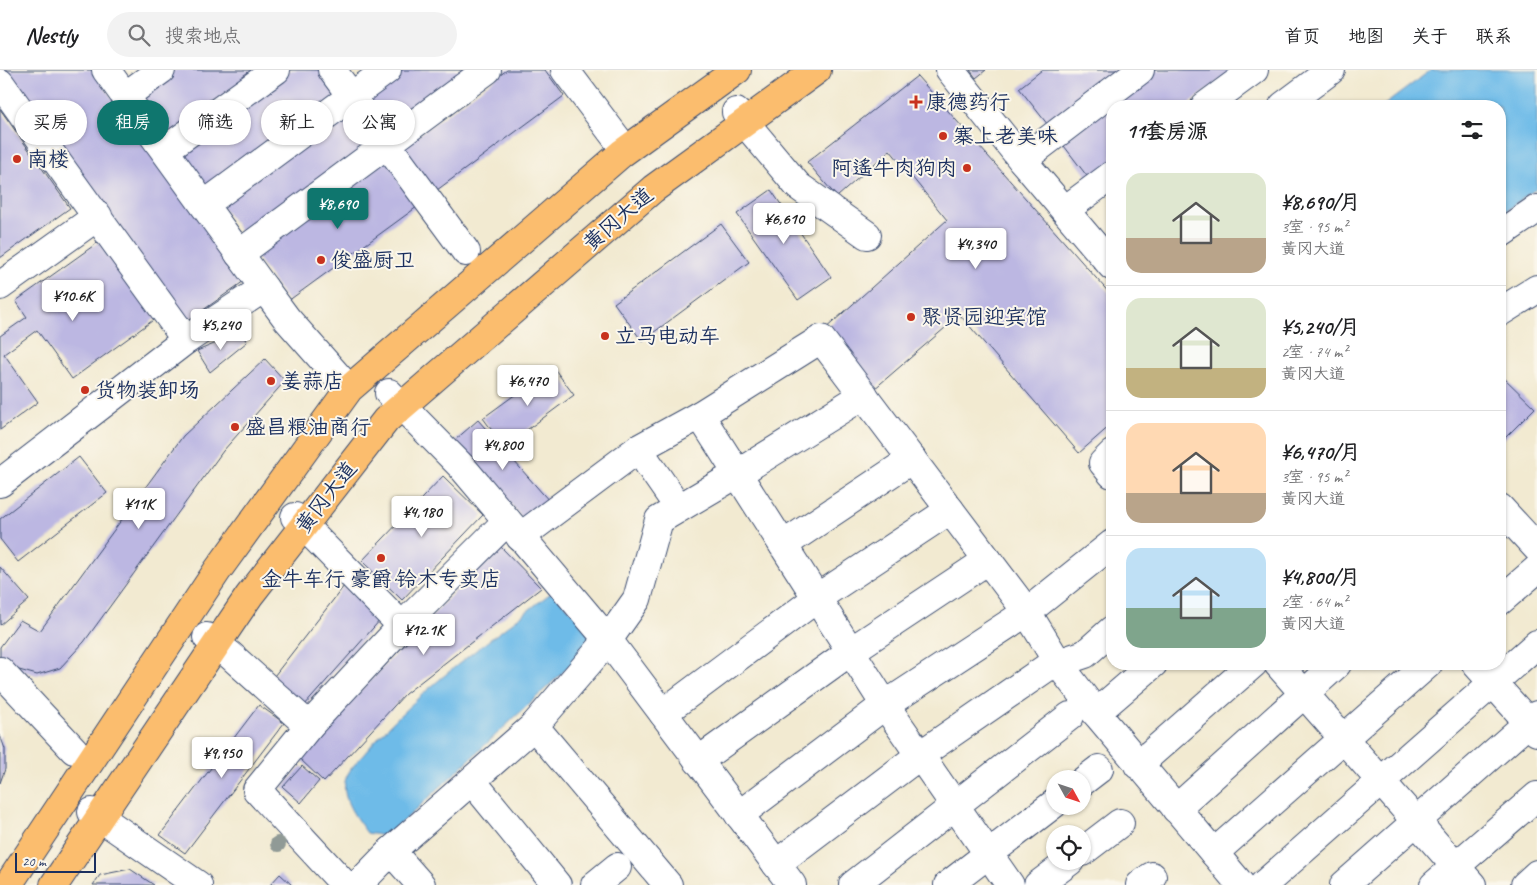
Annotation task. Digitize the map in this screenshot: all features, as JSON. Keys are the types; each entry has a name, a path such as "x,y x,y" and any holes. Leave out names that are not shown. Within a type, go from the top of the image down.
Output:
{"main road":[{"name":"黄冈大道","path":"8,885 217,571 349,389 622,153 737,70"},
{"name":"黄冈大道","path":"54,885 249,596 386,420 653,189 817,70"}],"street":[{"path":"106,70 264,288 287,318 340,379"},
{"path":"125,96 162,70"},
{"path":"164,150 276,70"},
{"path":"332,70 466,252"},
{"path":"204,205 387,70"},
{"path":"239,254 487,70"},
{"path":"565,70 617,138"},
{"path":"950,70 1064,210 1106,250"},
{"path":"1022,160 1140,70"},
{"path":"1213,100 1254,70"},
{"path":"1290,100 1323,72"},
{"path":"0,83 186,340"},
{"path":"736,112 798,186 867,235"},
{"path":"1064,210 1106,179"},
{"path":"1506,230 1537,208"},
{"path":"0,286 98,216"},
{"path":"0,483 186,340 264,288"},
{"path":"1506,308 1537,288"},
{"path":"345,885 257,790 308,726 402,626 514,529 638,449 700,415 821,339 1027,612 1058,662 1083,714 1138,765 1241,885"},
{"path":"389,393 462,467 608,640 792,885"},
{"path":"358,885 391,851 534,726 608,640 637,599 659,520 737,474 864,394"},
{"path":"700,415 885,705 1010,885"},
{"path":"638,449 678,508"},
{"path":"783,545 912,459"},
{"path":"663,713 817,598 950,510"},
{"path":"295,517 402,626"},
{"path":"1506,518 1537,548"},
{"path":"739,815 885,705 1027,612 1106,549"},
{"path":"698,761 850,651 988,560"},
{"path":"1506,596 1537,569"},
{"path":"776,864 920,755 1049,666 1085,654 1106,635"},
{"path":"207,637 229,654 308,726"},
{"path":"1506,661 1537,644"},
{"path":"853,885 954,806 1145,670"},
{"path":"1138,765 1246,670"},
{"path":"1283,670 1463,876"},
{"path":"1176,809 1330,670"},
{"path":"1214,853 1421,670"},
{"path":"0,671 74,750"},
{"path":"1263,885 1381,781 1485,673 1534,723 1416,821 1344,885"},
{"path":"534,726 668,885"},
{"path":"472,782 557,885"},
{"path":"1434,885 1463,876 1537,796"},
{"path":"948,885 1046,810"},
{"path":"92,812 198,885"},
{"path":"1091,845 1120,824"},
{"path":"391,851 421,885"},
{"path":"595,885 616,867"},
{"path":"1038,885 1058,870"},
{"path":"1525,885 1537,874"}],"water":[{"path":"1431,70 1537,70 1537,188 1506,211 1506,100 1391,100"},
{"path":"552,592 590,629 591,644 408,817 385,836 367,833 351,809 346,796 345,782 353,767 385,731 430,688"}],"building":[{"path":"3,70 92,70 114,100 97,100 97,145 146,145 244,281 185,323 57,145 87,145 87,100 25,100"},
{"path":"175,70 257,70 217,100 179,100 179,128 169,135 169,100 142,100 139,96"},
{"path":"291,70 322,70 340,94 332,100 261,100 261,145 272,145 209,192 180,152 189,145 251,145 250,100"},
{"path":"399,70 481,70 415,119 415,100 366,100 363,96"},
{"path":"507,70 545,70 564,96 433,193 400,149 405,145 415,145 415,138"},
{"path":"970,70 986,70 976,78"},
{"path":"1042,70 1120,70 1048,125 1019,88"},
{"path":"1155,70 1233,70 1194,100 1116,100"},
{"path":"917,76 1106,289 1106,429 1079,453 960,315 873,390 824,330 947,220 890,150 837,197 807,162"},
{"path":"1106,108 1106,168 1090,180 1061,142"},
{"name":"南楼","path":"0,109 15,130 15,145 25,145 70,208 0,258"},
{"path":"343,110 343,145 379,145 248,241 219,202 296,145 333,145 333,118"},
{"path":"388,158 421,204 288,301 255,255"},
{"path":"771,190 831,277 798,300 737,214"},
{"path":"721,224 749,262 642,341 614,303"},
{"path":"100,241 156,318 72,379 37,330 4,354 38,402 0,430 0,336 27,317 16,301"},
{"path":"241,333 247,342 210,372 197,351"},
{"path":"265,359 285,381 223,451 84,642 60,668 37,675 12,668 0,657 0,647 20,620 40,631 183,436"},
{"path":"553,367 574,395 504,447 483,418"},
{"path":"1506,380 1535,408 1506,437"},
{"path":"478,420 550,502 527,523 455,440"},
{"path":"79,457 107,493 18,562 0,539 0,519"},
{"path":"443,476 483,515 402,600 362,561"},
{"path":"499,545 541,588 405,694 324,782 298,757"},
{"path":"0,567 29,600 0,625"},
{"path":"344,586 381,619 304,706 271,680"},
{"path":"259,705 284,723 185,853 160,835"},
{"path":"0,735 5,749 5,769 0,783"},
{"path":"302,766 319,781 301,803 283,787"},
{"path":"130,869 154,885 93,885 100,875"},
{"path":"280,874 292,885 270,885"}],"place":[{"name":"康德药行","path":"916,102"},
{"name":"寨上老美味","path":"943,136"},
{"name":"南楼","path":"17,159"},
{"name":"阿遥牛肉狗肉","path":"967,168"},
{"name":"俊盛厨卫","path":"321,260"},
{"name":"聚贤园迎宾馆","path":"911,317"},
{"name":"立马电动车","path":"605,336"},
{"name":"姜蒜店","path":"271,381"},
{"name":"货物装卸场","path":"85,390"},
{"name":"盛昌粮油商行","path":"235,427"},
{"name":"金牛车行 豪爵·铃木专卖店","path":"381,558"}]}
